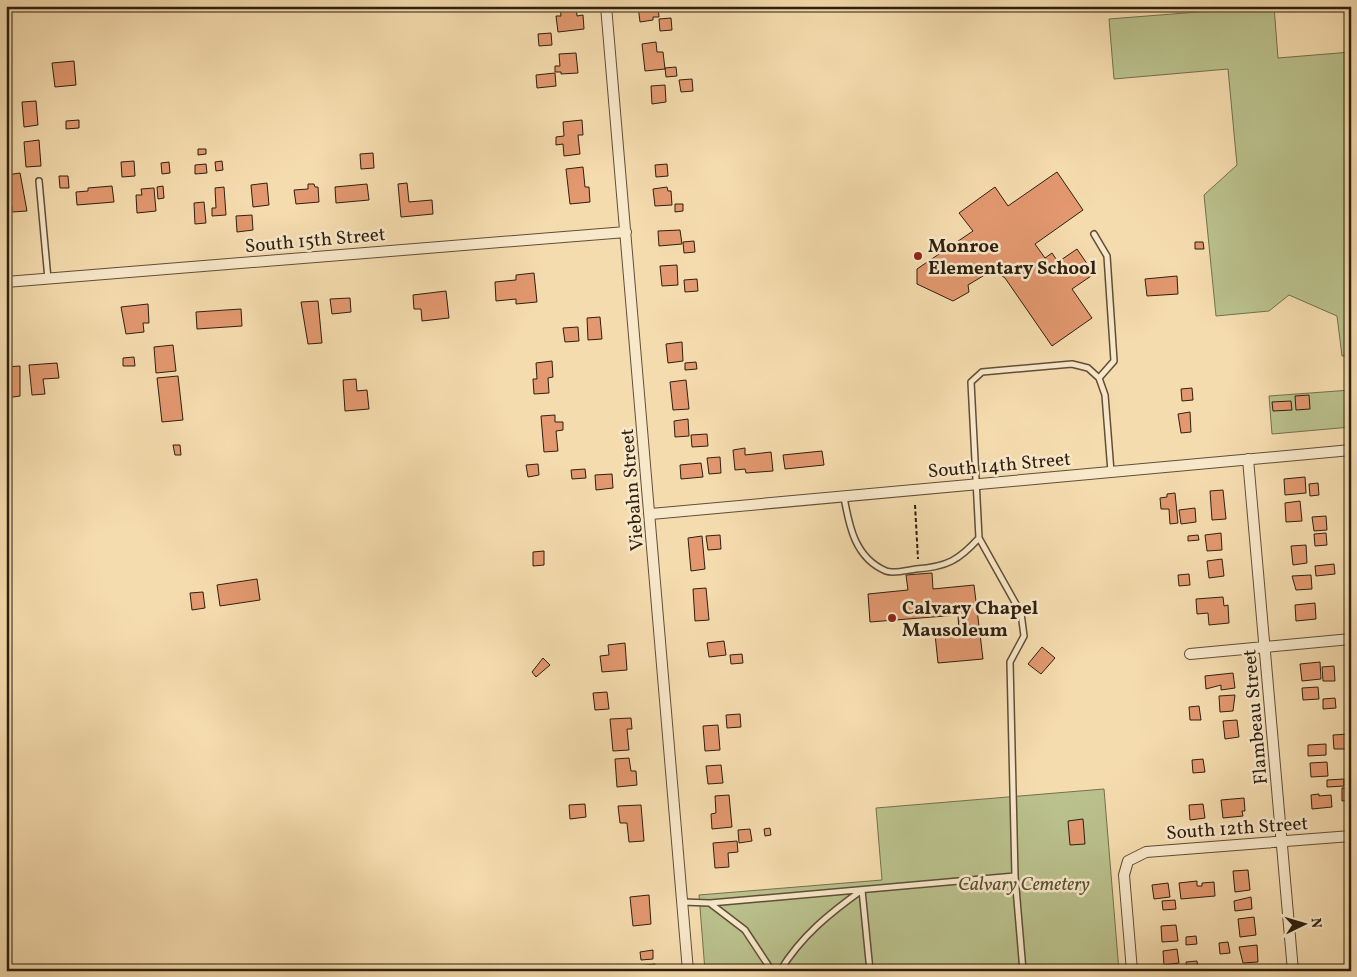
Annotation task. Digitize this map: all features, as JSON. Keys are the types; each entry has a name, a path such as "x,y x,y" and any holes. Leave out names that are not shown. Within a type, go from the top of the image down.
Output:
{"street":[{"name":"Viebahn Street","path":"606,6 688,971"},
{"name":"South 15th Street","path":"6,282 626,232"},
{"name":"South 14th Street","path":"650,514 1351,450"},
{"name":"Flambeau Street","path":"1248,459 1293,971"},
{"path":"1190,654 1351,639"},
{"name":"South 12th Street","path":"1132,971 1124,875 1128,861 1146,852 1351,836"}],"lane":[{"path":"39,181 48,278"},
{"path":"1094,234 1106,256 1114,361 1099,378"},
{"path":"1023,971 1015,876 1010,662 1024,636 1021,613 979,538 971,382 982,372 1072,364 1088,368 1099,378 1105,396 1111,472"},
{"path":"844,496 852,536 865,556 887,572 939,568 963,556 979,538"},
{"path":"682,902 710,903 1015,876"},
{"path":"780,971 792,951 825,916 862,890"},
{"path":"862,890 870,971"},
{"path":"710,903 745,930 772,971"}],"path":[{"path":"915,505 918,559"}],"green space":[{"path":"1274,6 1278,58 1351,52 1351,355 1342,356 1337,316 1289,295 1269,311 1216,316 1204,195 1237,165 1228,69 1114,79 1109,19"},
{"path":"1351,390 1351,427 1272,434 1269,396"},
{"name":"Calvary Cemetery","path":"1104,789 1119,971 705,971 699,895 882,880 876,808"}],"building":[{"path":"560,6 576,6 577,16 583,15 584,29 558,32 556,16 561,16"},
{"path":"638,6 658,6 659,17 653,17 653,20 640,22"},
{"path":"671,18 672,30 660,31 659,19"},
{"path":"551,33 552,45 539,46 538,34"},
{"path":"656,42 657,52 663,52 665,69 645,71 642,44"},
{"path":"576,53 578,73 561,74 561,72 555,72 555,66 560,66 559,54"},
{"path":"74,61 76,85 55,87 52,63"},
{"path":"676,67 677,76 666,77 665,68"},
{"path":"555,73 556,86 537,88 536,75"},
{"path":"692,79 693,91 681,92 679,80"},
{"path":"665,85 666,102 652,104 651,86"},
{"path":"36,101 38,125 24,127 22,102"},
{"path":"79,120 79,128 66,129 66,121"},
{"path":"582,120 583,135 578,135 580,154 564,156 563,144 556,145 556,137 564,136 563,122"},
{"path":"39,140 41,166 26,167 24,142"},
{"path":"198,149 206,149 206,154 198,155"},
{"path":"373,153 374,168 361,169 360,154"},
{"path":"134,161 135,176 122,177 121,162"},
{"path":"222,161 223,170 216,171 215,162"},
{"path":"169,162 170,173 162,174 161,163"},
{"path":"206,164 207,173 195,174 195,165"},
{"path":"667,164 668,176 656,177 655,165"},
{"path":"583,167 585,187 589,187 590,202 570,204 566,169"},
{"path":"1057,172 1083,210 1035,244 1045,258 1052,253 1058,262 1077,249 1094,274 1072,289 1092,318 1052,346 1005,278 993,270 968,285 969,292 953,301 917,284 917,269 973,231 959,213 995,187 1008,206"},
{"path":"20,173 27,211 12,212 12,206 6,206 7,175"},
{"path":"59,176 68,176 69,188 60,188"},
{"path":"267,183 269,205 253,207 251,185"},
{"path":"407,183 409,202 432,200 433,214 401,217 398,184"},
{"path":"308,184 314,184 315,187 318,187 319,202 296,204 294,190 308,189"},
{"path":"367,184 369,200 336,203 335,187"},
{"path":"112,186 114,202 77,205 76,192 88,191 88,188"},
{"path":"163,186 164,198 158,199 157,187"},
{"path":"224,187 226,215 212,216 212,208 216,208 215,188"},
{"path":"667,187 668,191 671,191 672,205 655,206 653,189"},
{"path":"154,188 156,211 137,213 136,195 142,195 141,189"},
{"path":"204,202 206,223 195,224 194,203"},
{"path":"675,204 683,204 683,211 675,212"},
{"path":"252,215 253,230 237,232 236,216"},
{"path":"680,230 682,244 659,246 658,231"},
{"path":"694,241 695,252 684,253 683,242"},
{"path":"1195,242 1203,242 1204,249 1195,249"},
{"path":"677,265 678,285 662,286 660,266"},
{"path":"534,273 537,302 516,304 516,299 496,301 495,282 516,280 516,275"},
{"path":"1177,276 1178,294 1147,296 1145,279"},
{"path":"697,279 698,291 685,292 684,280"},
{"path":"446,291 449,318 422,321 421,309 414,309 413,295"},
{"path":"350,298 351,312 332,314 330,299"},
{"path":"318,301 322,343 308,344 301,302"},
{"path":"148,304 149,323 143,323 144,332 126,334 121,307"},
{"path":"241,309 242,326 197,329 196,312"},
{"path":"600,317 602,339 588,340 587,318"},
{"path":"578,327 579,341 565,342 563,328"},
{"path":"682,342 683,361 668,363 666,344"},
{"path":"173,345 176,371 156,373 154,347"},
{"path":"134,357 135,366 123,366 123,358"},
{"path":"552,361 553,377 548,378 549,393 534,394 533,379 537,379 536,363"},
{"path":"696,362 697,369 685,370 685,363"},
{"path":"57,363 59,378 43,379 45,394 32,395 29,365"},
{"path":"20,366 20,396 6,398 6,367"},
{"path":"178,376 183,420 162,422 157,378"},
{"path":"356,379 357,391 367,390 369,409 345,411 343,380"},
{"path":"686,380 689,409 673,410 670,382"},
{"path":"1192,388 1193,400 1182,401 1181,389"},
{"path":"1309,395 1310,409 1296,410 1295,396"},
{"path":"1291,401 1292,410 1273,411 1272,402"},
{"path":"1190,412 1191,432 1181,433 1178,414"},
{"path":"555,415 555,422 563,422 563,430 556,431 558,451 544,452 541,416"},
{"path":"688,419 689,436 675,437 674,421"},
{"path":"707,434 708,446 692,447 691,435"},
{"path":"173,445 180,445 181,455 175,455"},
{"path":"745,448 745,455 771,452 773,471 746,473 745,469 735,470 733,450"},
{"path":"822,451 824,465 785,469 783,455"},
{"path":"720,457 721,473 709,474 707,458"},
{"path":"701,463 703,477 681,479 680,465"},
{"path":"538,464 539,475 528,477 526,465"},
{"path":"585,469 586,478 572,479 571,470"},
{"path":"612,474 613,488 596,490 595,475"},
{"path":"1305,477 1306,493 1285,495 1284,479"},
{"path":"1318,483 1319,495 1310,496 1309,484"},
{"path":"1223,490 1226,519 1212,520 1210,491"},
{"path":"1175,493 1178,523 1170,524 1169,509 1161,509 1160,498 1167,497 1167,494"},
{"path":"1300,501 1302,521 1286,522 1285,503"},
{"path":"1195,508 1196,522 1181,524 1179,510"},
{"path":"1326,516 1327,530 1314,531 1312,517"},
{"path":"1221,533 1222,550 1207,551 1205,535"},
{"path":"1326,533 1327,545 1315,546 1314,534"},
{"path":"720,535 721,549 708,550 706,536"},
{"path":"1198,535 1199,540 1188,541 1188,536"},
{"path":"702,536 705,569 691,571 688,538"},
{"path":"1306,545 1307,563 1293,565 1291,546"},
{"path":"544,551 544,565 533,566 533,552"},
{"path":"1222,559 1224,576 1209,578 1207,561"},
{"path":"1334,564 1335,574 1316,576 1315,566"},
{"name":"Calvary Chapel Mausoleum","path":"932,573 933,589 974,585 983,659 938,663 935,634 959,632 958,615 870,622 868,594 908,590 906,575"},
{"path":"1189,574 1190,585 1179,586 1178,575"},
{"path":"1311,575 1312,589 1296,590 1292,576"},
{"path":"257,579 260,600 220,606 217,585"},
{"path":"706,588 709,620 695,621 693,589"},
{"path":"203,592 205,608 192,610 190,593"},
{"path":"1223,597 1224,606 1228,605 1229,623 1209,625 1208,613 1197,614 1196,599"},
{"path":"1315,603 1316,619 1296,621 1295,605"},
{"path":"724,641 726,655 709,657 707,643"},
{"path":"625,643 627,670 602,672 600,656 609,655 608,645"},
{"path":"1042,647 1055,658 1041,674 1028,664"},
{"path":"742,654 743,663 731,664 730,655"},
{"path":"543,658 550,665 536,677 532,672"},
{"path":"1320,662 1321,679 1302,681 1300,664"},
{"path":"1334,666 1335,681 1323,681 1322,667"},
{"path":"1233,673 1235,688 1221,690 1221,685 1206,689 1205,676"},
{"path":"1318,687 1319,699 1303,700 1302,688"},
{"path":"607,692 609,709 595,710 593,693"},
{"path":"1235,695 1233,711 1220,712 1219,696"},
{"path":"1335,698 1336,708 1323,709 1323,699"},
{"path":"1199,706 1201,720 1190,720 1189,707"},
{"path":"740,714 741,727 727,728 726,715"},
{"path":"631,718 632,729 627,729 629,750 613,751 610,719"},
{"path":"1237,720 1239,737 1225,739 1223,721"},
{"path":"718,725 720,750 705,751 703,726"},
{"path":"1349,734 1350,749 1334,749 1333,735"},
{"path":"1326,744 1326,755 1308,756 1308,745"},
{"path":"629,758 631,771 636,771 637,785 617,787 615,759"},
{"path":"1203,759 1205,772 1193,773 1192,760"},
{"path":"1327,762 1328,776 1311,777 1310,763"},
{"path":"721,765 723,783 708,784 706,766"},
{"path":"1344,779 1344,786 1327,787 1327,780"},
{"path":"1342,788 1351,788 1351,800 1342,801"},
{"path":"1319,794 1319,796 1331,795 1332,807 1312,809 1311,795"},
{"path":"729,795 732,827 712,829 711,814 716,813 715,796"},
{"path":"1244,798 1245,811 1242,811 1243,816 1223,818 1221,800"},
{"path":"585,804 586,817 570,819 569,805"},
{"path":"1203,804 1205,818 1190,820 1189,805"},
{"path":"641,805 644,841 629,842 627,823 620,823 618,806"},
{"path":"1083,819 1085,844 1070,845 1068,821"},
{"path":"770,828 771,835 765,836 764,829"},
{"path":"750,829 752,841 739,843 738,830"},
{"path":"737,841 738,852 728,853 729,867 715,868 713,843"},
{"path":"1248,870 1250,890 1235,892 1233,871"},
{"path":"1197,881 1197,886 1202,886 1202,883 1214,882 1215,896 1181,899 1179,883"},
{"path":"1168,883 1170,897 1154,899 1152,885"},
{"path":"649,895 651,924 633,926 630,897"},
{"path":"1251,897 1252,909 1235,911 1234,901"},
{"path":"1175,900 1176,909 1163,910 1162,901"},
{"path":"1254,917 1256,935 1240,937 1238,919"},
{"path":"1176,925 1178,941 1162,942 1161,926"},
{"path":"1196,936 1197,944 1186,945 1186,937"},
{"path":"1228,942 1230,953 1220,954 1219,943"},
{"path":"1257,945 1258,962 1243,963 1239,947"},
{"path":"1177,949 1179,963 1164,965 1163,951"},
{"path":"653,950 653,959 641,960 640,952"},
{"path":"1197,961 1198,970 1187,971 1186,962"},
{"path":"655,964 656,971 627,971 627,967"},
{"path":"576,968 576,971 550,971 550,970"},
{"path":"1259,968 1259,971 1239,971 1239,970"}],"place":[{"name":"Monroe Elementary School","path":"918,256"},
{"name":"Calvary Chapel Mausoleum","path":"892,618"}]}
